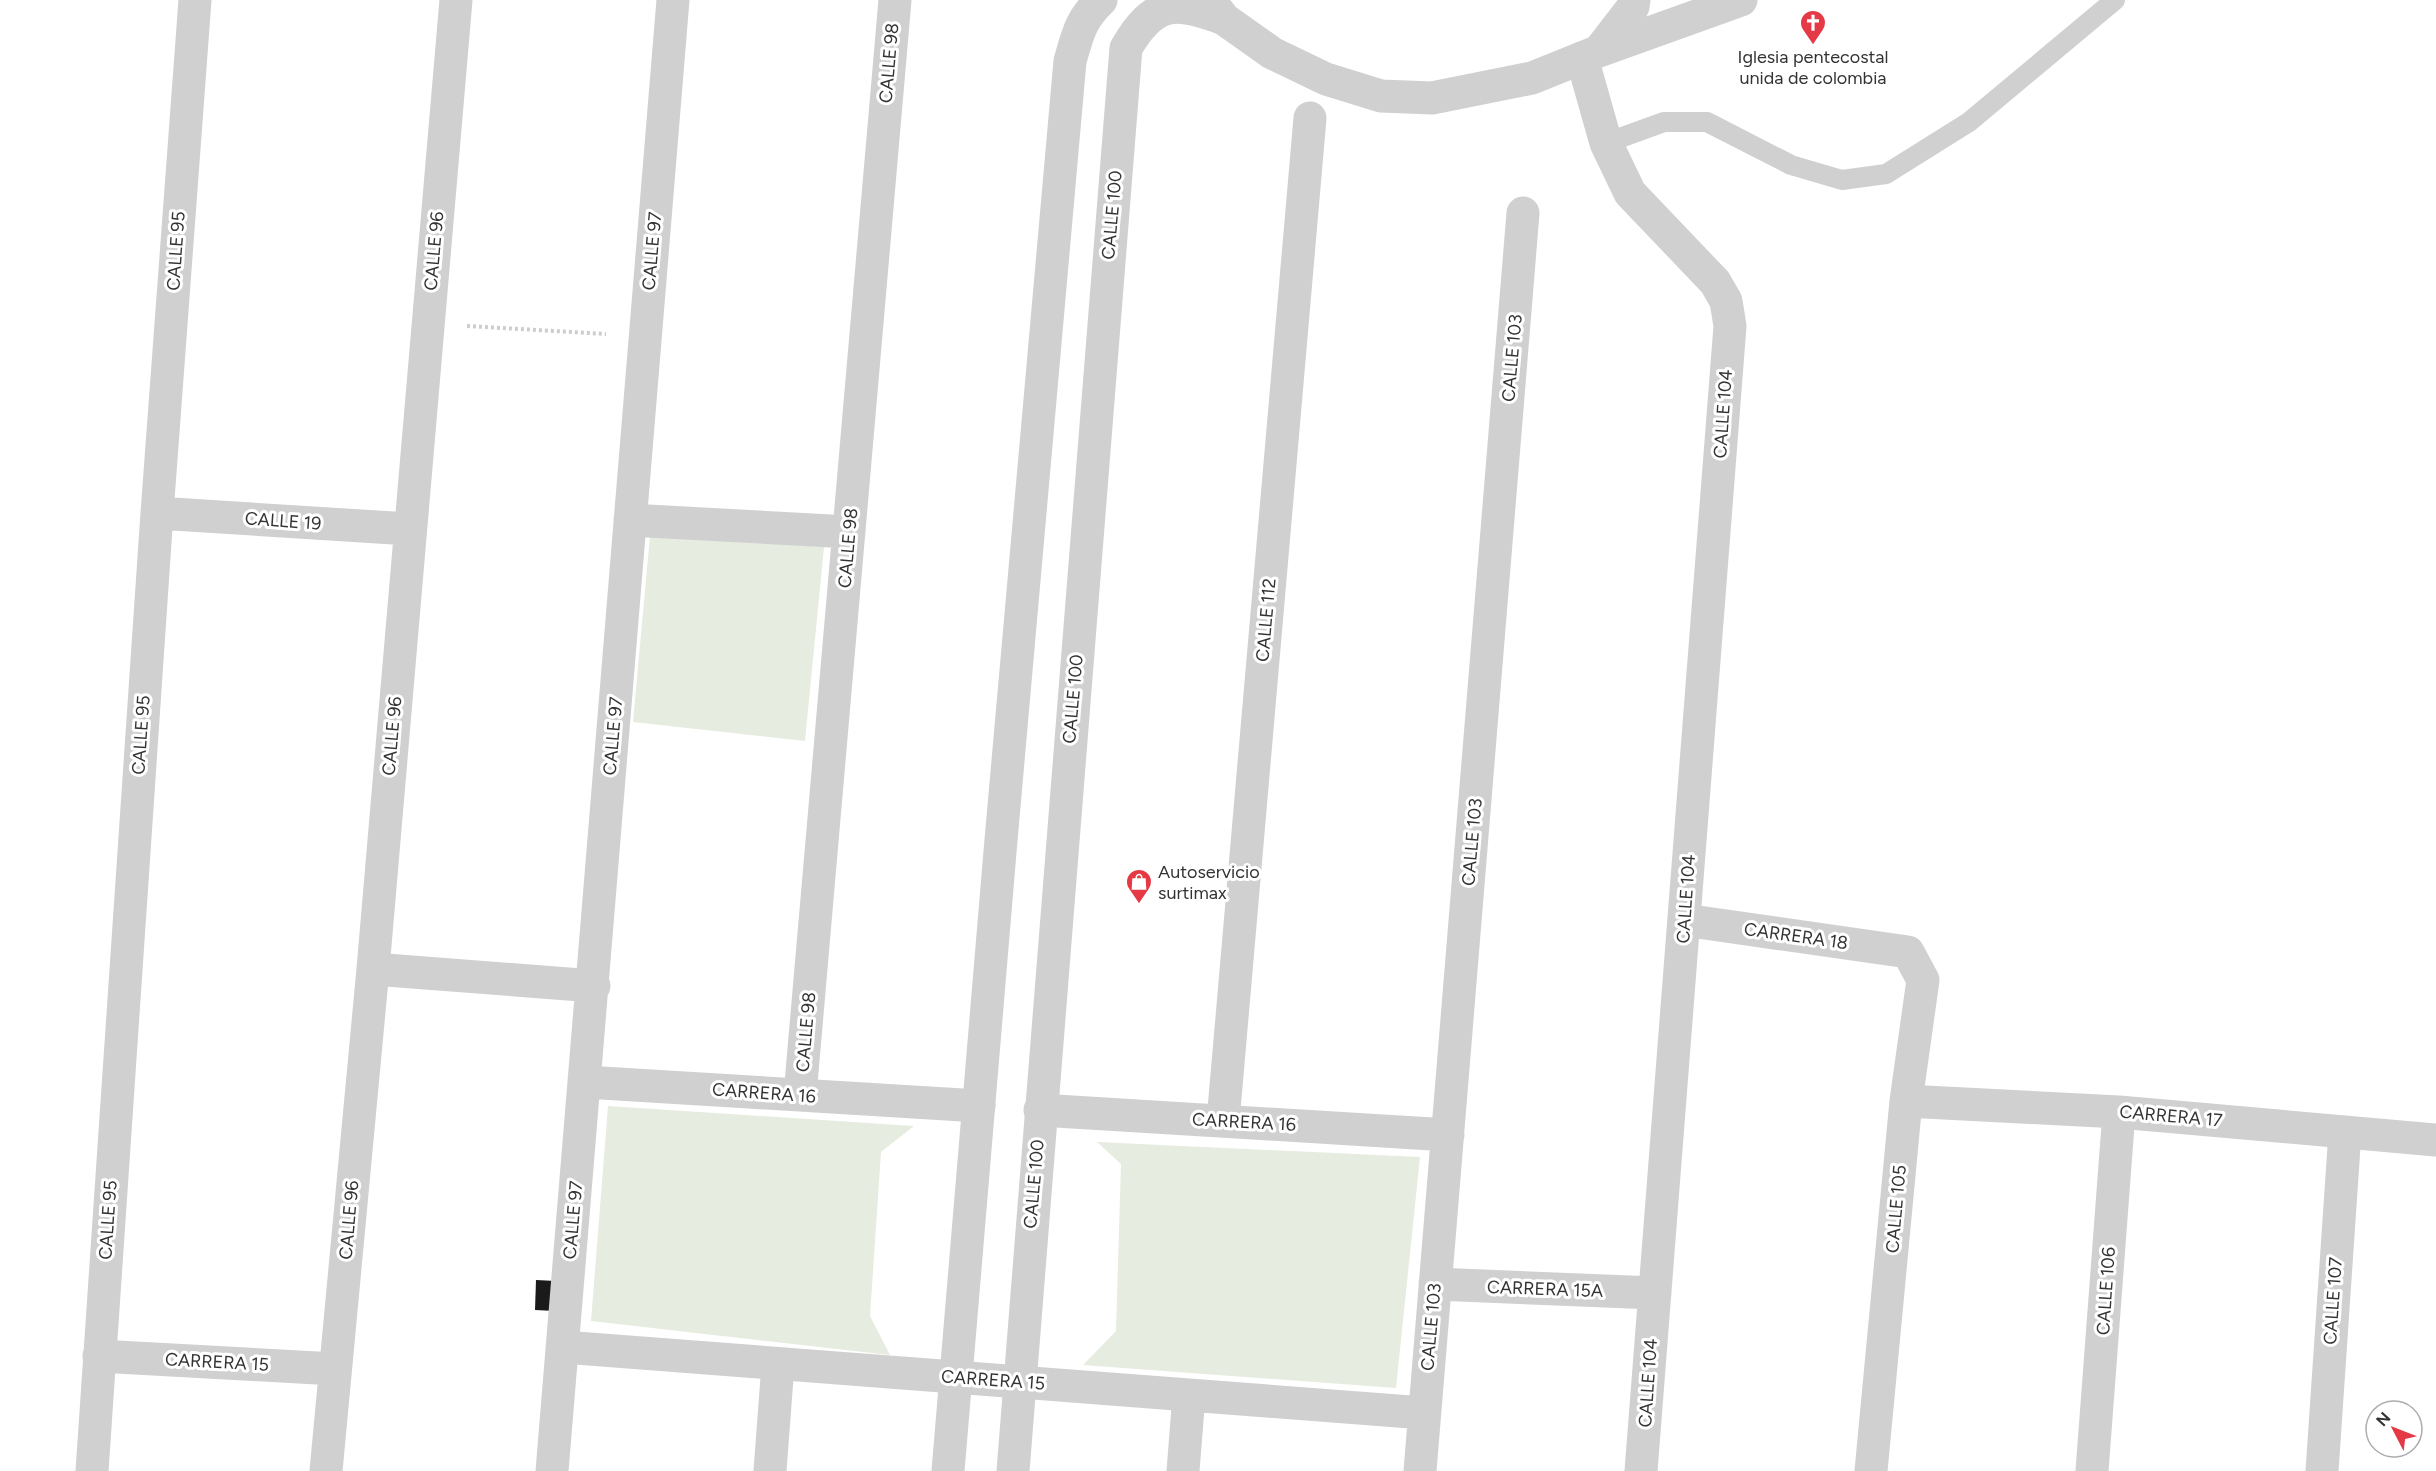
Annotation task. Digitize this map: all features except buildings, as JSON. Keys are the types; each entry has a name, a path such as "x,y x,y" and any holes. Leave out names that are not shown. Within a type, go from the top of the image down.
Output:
{"street":[{"name":"CALLE 95","path":"92,1471 157,513 195,0"},
{"name":"CALLE 96","path":"326,1471 373,969 456,0"},
{"name":"CALLE 97","path":"552,1471 594,986 673,0"},
{"name":"CALLE 98","path":"800,1095 895,0"},
{"path":"1591,55 1633,7 1634,0"},
{"name":"CALLE 100","path":"1013,1471 1018,1382 1126,48 1139,24 1161,9 1181,3 1217,10 1272,53 1326,79 1381,96 1432,98 1533,78 1741,0"},
{"path":"948,1471 1070,61 1078,34 1092,5"},
{"name":"CALLE 104","path":"1591,55 1606,144 1630,193 1715,282 1726,301 1730,326 1641,1471"},
{"name":"CALLE 112","path":"1223,1121 1310,118"},
{"name":"CALLE 103","path":"1420,1471 1523,213"},
{"name":"CALLE 19","path":"157,513 409,529"},
{"path":"630,520 849,532"},
{"name":"CARRERA 18","path":"1684,920 1908,952"},
{"name":"CALLE 105","path":"1871,1471 1906,1101 1923,980 1908,952"},
{"path":"373,969 594,986"},
{"name":"CARRERA 16","path":"585,1082 979,1106"},
{"name":"CARRERA 17","path":"1906,1101 2120,1112 2436,1140"},
{"name":"CARRERA 16","path":"1040,1110 1448,1135"},
{"name":"CALLE 106","path":"2092,1471 2120,1112"},
{"name":"CALLE 107","path":"2322,1471 2345,1132"},
{"name":"CARRERA 15A","path":"1435,1284 1655,1293"},
{"name":"CARRERA 15","path":"563,1347 1424,1413"},
{"name":"CARRERA 15","path":"99,1356 335,1369"},
{"path":"770,1471 778,1364"},
{"path":"1183,1471 1189,1395"}],"lane":[{"path":"1606,144 1664,122 1707,122 1791,165 1842,180 1886,174 1970,122 2115,0"}],"path":[{"path":"427,324 645,337"}],"shaded area":[{"path":"650,536 824,547 805,741 633,722"},
{"path":"608,1106 914,1126 881,1152 870,1316 890,1355 591,1321"},
{"path":"1097,1142 1420,1157 1396,1388 1083,1365 1116,1331 1121,1164"}],"place":[{"name":"Iglesia pentecostal unida de colombia","path":"1813,46"},
{"name":"Autoservicio surtimax","path":"1139,905"}]}
